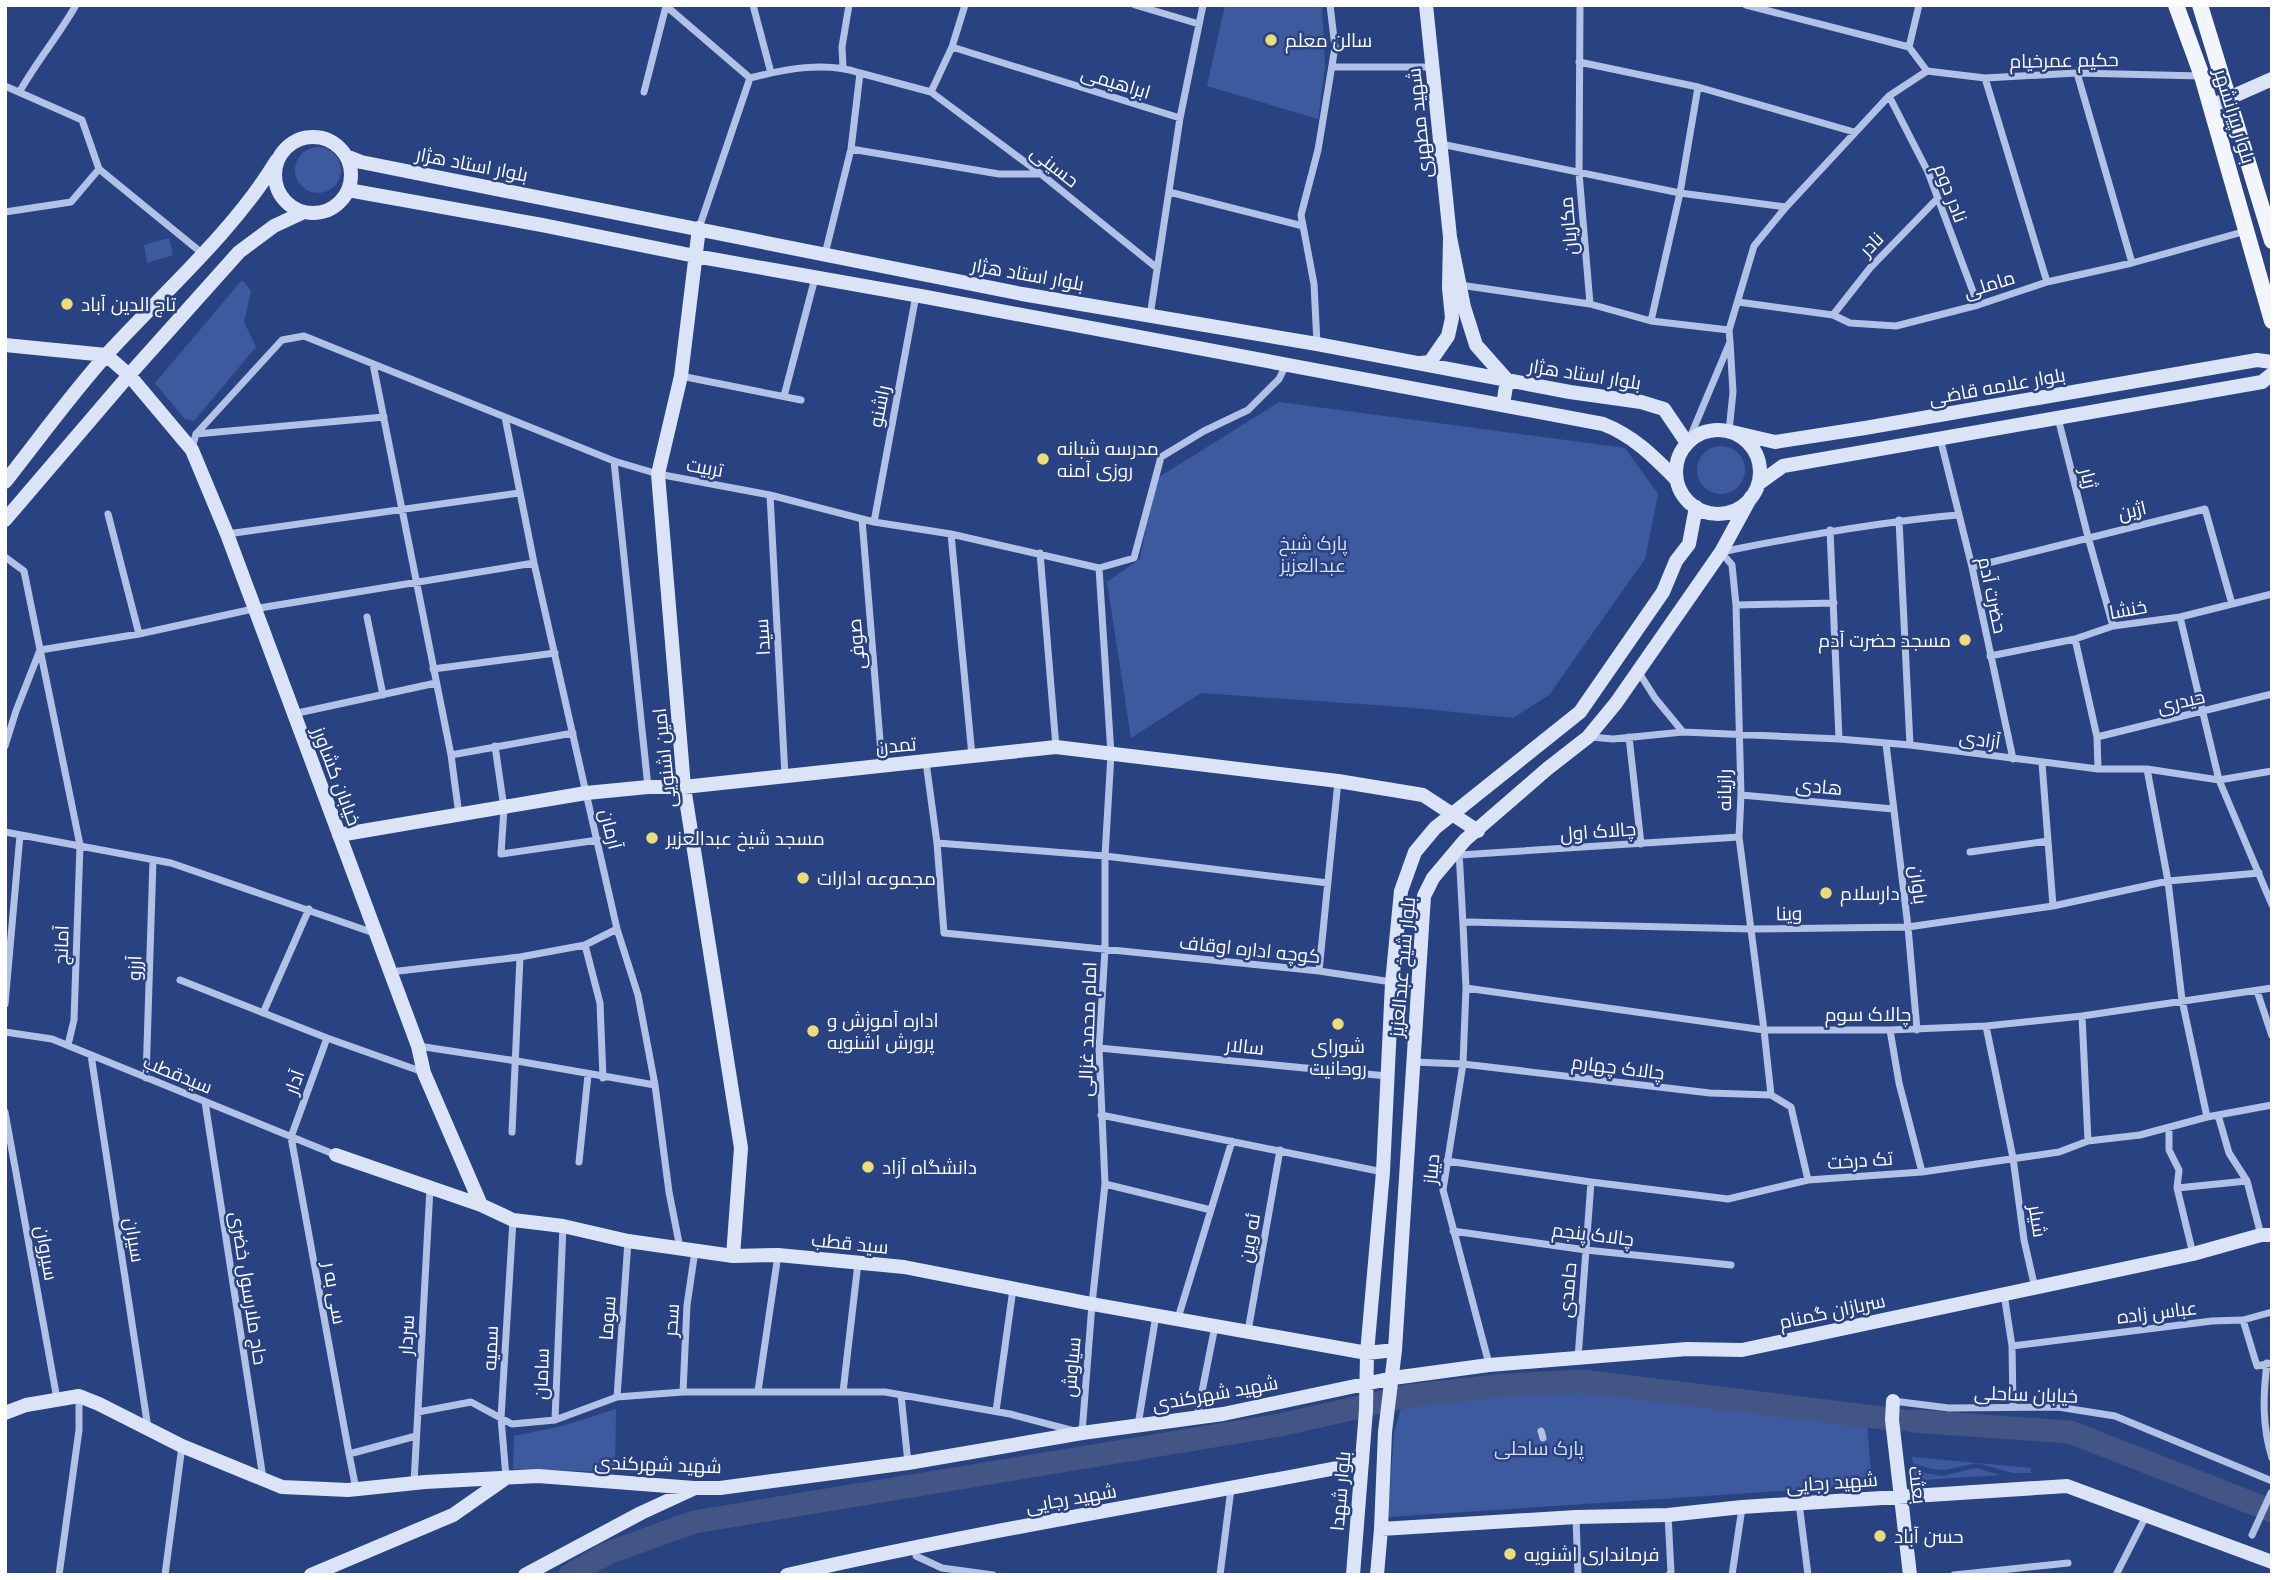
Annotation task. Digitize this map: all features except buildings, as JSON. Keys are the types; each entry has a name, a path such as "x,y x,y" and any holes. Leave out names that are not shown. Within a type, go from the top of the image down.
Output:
{"main road":[{"name":"بلوار پیرانشهر","path":"2176,5 2202,76 2272,321"},
{"name":"بلوار پیرانشهر","path":"2200,5 2270,230"}],"street":[{"path":"20,91 76,5"},
{"path":"753,5 771,73"},
{"path":"843,67 842,47 849,5"},
{"path":"750,78 831,66 931,92 952,47 965,5"},
{"path":"1135,5 1199,24"},
{"path":"1150,316 1180,118 1203,5"},
{"path":"1312,369 1317,344 1314,284 1301,215 1318,150 1333,67 1335,47 1330,5"},
{"name":"شهید مطهری","path":"1426,5 1450,237"},
{"name":"مکاریان","path":"1580,5 1579,173 1590,304"},
{"path":"1909,47 1919,5"},
{"path":"644,92 665,6 750,78"},
{"path":"1728,431 1733,392 1728,330 1754,246 1786,207 1889,96 1927,71 1909,47 1749,6"},
{"name":"ابراهیمی","path":"952,47 1180,118"},
{"path":"1579,62 1698,87 1854,132"},
{"path":"1333,67 1433,67"},
{"name":"حکیم عمرخیام","path":"1927,71 1985,78 2077,73 2202,76"},
{"path":"825,254 851,149 860,73"},
{"path":"2077,73 2132,263"},
{"path":"699,228 750,78"},
{"path":"1985,78 2047,282"},
{"path":"2211,106 2272,79"},
{"path":"5,86 82,120 99,169 203,254"},
{"path":"1651,321 1680,192 1698,87"},
{"name":"حسینی","path":"931,92 1041,174 1157,268"},
{"name":"نادر دوم","path":"1889,96 1928,172 1978,305"},
{"path":"5,482 106,355 258,192 277,160 283,150 302,138 313,136 335,143 351,167 348,190 339,203 328,210 304,212 284,201 278,192 274,170 277,160"},
{"path":"1441,144 1680,192 1786,207"},
{"path":"851,149 999,174 1041,174"},
{"name":"بلوار استاد هژار","path":"346,156 361,162 1022,294 1317,344 1570,392 1641,402 1664,409 1687,443"},
{"path":"5,212 71,202 99,169"},
{"path":"348,190 1603,424 1617,429 1648,451 1677,480"},
{"path":"1169,192 1303,226"},
{"name":"نادر","path":"1833,315 1870,268 1937,199"},
{"path":"5,520 239,252 274,226 304,212"},
{"name":"امین اشنویی","path":"699,228 681,376 658,474 684,787 741,1148 733,1256"},
{"name":"ماملی","path":"1738,302 1833,315 1850,323 1896,326 1978,305 2047,282 2132,263 2247,231"},
{"path":"1450,237 1476,345 1507,380 1503,405"},
{"path":"1450,237 1449,288 1452,318 1448,336 1438,351 1446,381 1455,396"},
{"path":"783,396 815,278"},
{"path":"1460,285 1590,304 1651,321 1728,330"},
{"name":"راشنو","path":"874,522 916,295"},
{"name":"تربیت","path":"192,450 196,434 282,340 304,335 614,461 658,474 769,495 874,522 951,534 1099,568"},
{"path":"1420,363 1430,362 1448,336"},
{"path":"1730,342 1687,443 1677,460 1680,491 1696,507 1707,512 1731,511 1742,505 1754,490 1783,466 2262,382 2272,374"},
{"path":"5,345 106,355"},
{"name":"خیابان کشاورز","path":"106,355 129,376 192,450 227,534 418,1046 424,1073 481,1205"},
{"name":"بلوار علامه قاضی","path":"1728,431 1775,442 2257,360 2272,362"},
{"path":"373,363 451,755 459,815"},
{"path":"1111,754 1099,568 1134,558 1161,457 1204,431 1248,410 1279,379 1286,364"},
{"path":"681,376 801,400"},
{"path":"196,434 384,417"},
{"name":"آرمان","path":"505,417 534,563 617,929 638,995 655,1086 669,1192 688,1250"},
{"name":"ژیار","path":"2058,418 2113,626"},
{"path":"1687,443 1707,431 1728,431 1741,437 1751,446 1757,457 1760,471 1754,490"},
{"name":"حضرت آدم","path":"1940,438 1972,567 2013,759"},
{"path":"614,461 649,787"},
{"name":"بلوار شیخ عبدالعزیز","path":"1381,1529 1385,1432 1395,1350 1424,896 1433,878 1478,831 1547,769 1588,737 1616,703 1721,552 1754,490"},
{"path":"227,534 520,493"},
{"name":"سیدا","path":"769,495 785,777"},
{"name":"بلوار شیخ عبدالعزیز","path":"1366,1389 1383,1172 1392,983 1401,891 1410,864 1435,828 1580,712 1663,592 1675,561 1689,544 1696,507"},
{"name":"اژین","path":"1972,567 2205,509 2232,604"},
{"path":"108,514 139,634"},
{"path":"1721,552 1830,530 1899,520 1958,516"},
{"name":"صوفی","path":"862,519 883,766"},
{"path":"1899,520 1910,745"},
{"path":"1830,530 1839,739"},
{"path":"951,534 972,757"},
{"name":"رازیانه","path":"1721,552 1732,565 1740,734 1739,837 1771,1095"},
{"path":"1040,553 1056,747"},
{"name":"آمانج","path":"5,558 24,570 80,845 74,1020 68,1045"},
{"path":"5,746 40,650 139,634 253,609 534,563"},
{"name":"خنشا","path":"1990,656 2076,639 2113,626 2180,617 2272,594"},
{"path":"1735,605 1834,603"},
{"path":"368,617 383,695"},
{"path":"2180,617 2218,780 2272,905"},
{"path":"2076,639 2096,737 2098,769"},
{"path":"433,669 555,653"},
{"path":"1638,671 1683,732"},
{"path":"292,714 436,683"},
{"name":"حیدری","path":"2096,737 2272,694"},
{"name":"آزادی","path":"1588,737 1613,739 1683,732 1839,739 1910,745 2098,769 2147,769 2218,780 2272,771"},
{"path":"451,755 573,733"},
{"path":"1629,737 1641,844"},
{"name":"باوان","path":"1886,744 1908,927 1917,1030"},
{"path":"495,746 504,808 501,854 598,840"},
{"name":"تمدن","path":"339,835 586,793 649,787 684,787 1056,747 1338,781 1423,795 1478,831"},
{"name":"امام محمد غزالی","path":"1092,1304 1105,1184 1099,1048 1111,754"},
{"path":"926,762 937,843 1105,856 1328,883"},
{"path":"2042,763 2053,906"},
{"path":"2147,769 2168,881 2182,1000 2207,1117"},
{"path":"1319,971 1338,781"},
{"name":"هادی","path":"1741,795 1893,809"},
{"path":"5,832 171,863 375,933"},
{"path":"5,1004 20,835"},
{"name":"چالاک اول","path":"1459,851 1739,837"},
{"path":"1970,852 2048,841"},
{"name":"کوچه اداره اوقاف","path":"937,843 944,933 1319,971 1392,983"},
{"path":"1459,851 1466,988"},
{"name":"آرزو","path":"146,1078 153,860"},
{"name":"وینا","path":"1463,924 1751,929 1908,927 2053,906 2168,881 2259,873"},
{"path":"262,1013 309,909"},
{"path":"390,971 520,957 585,946 617,929"},
{"path":"585,946 600,1003 603,1077"},
{"path":"512,1132 520,957"},
{"path":"180,980 424,1073"},
{"name":"چالاک سوم","path":"1466,988 1765,1030 1917,1030 1986,1026 2082,1016 2272,988"},
{"name":"دیباز","path":"1466,988 1463,1064 1443,1190 1489,1365"},
{"path":"2257,991 2272,1036"},
{"path":"2082,1016 2088,1141"},
{"name":"شیلر","path":"1986,1026 2013,1158 2024,1240 2035,1288"},
{"path":"1890,1030 1899,1083 1922,1172"},
{"name":"سیدقطب","path":"5,1032 52,1039 336,1155"},
{"name":"آدار","path":"291,1137 327,1038"},
{"path":"418,1046 655,1086"},
{"name":"سالار","path":"1099,1048 1387,1076"},
{"name":"سیران","path":"91,1055 149,1429"},
{"path":"1413,1062 1463,1064"},
{"name":"چالاک چهارم","path":"1463,1064 1710,1093 1771,1095"},
{"path":"579,1161 588,1075"},
{"path":"1771,1095 1791,1107 1808,1180"},
{"name":"حاج ملارسول خضری","path":"205,1102 263,1479"},
{"name":"تک درخت","path":"1447,1161 1728,1199 1808,1180 1922,1172 2059,1152 2088,1141 2140,1135 2207,1117 2272,1105"},
{"name":"سیروان","path":"5,1112 57,1399"},
{"path":"1101,1115 1383,1172"},
{"path":"2218,1115 2229,1153 2247,1181 2266,1235"},
{"path":"2169,1128 2169,1150 2179,1170 2177,1188 2193,1254"},
{"name":"سی به ر","path":"291,1137 356,1489"},
{"path":"1178,1318 1232,1141"},
{"name":"ئه وین","path":"1248,1331 1280,1150"},
{"name":"سید قطب","path":"336,1155 481,1205 513,1220 564,1226 628,1241 733,1256 778,1255 904,1267 1367,1353 1395,1350"},
{"path":"2177,1188 2247,1181"},
{"name":"حامدی","path":"1577,1358 1591,1182"},
{"path":"1105,1184 1211,1210"},
{"name":"سردار","path":"414,1483 430,1188"},
{"name":"سمیه","path":"506,1478 501,1418 513,1220"},
{"name":"سامان","path":"418,1412 471,1402 512,1424 555,1420 564,1226"},
{"name":"چالاک پنجم","path":"1452,1231 1586,1250 1731,1265"},
{"name":"سربازان گمنام","path":"1391,1385 1489,1365 1687,1349 1742,1350 2193,1254 2266,1235"},
{"name":"سوما","path":"617,1397 628,1241"},
{"name":"سحر","path":"683,1392 688,1250"},
{"path":"758,1391 778,1255"},
{"path":"844,1392 858,1263"},
{"path":"996,1411 1013,1289"},
{"path":"2004,1294 2012,1346 2013,1406"},
{"name":"سیاوش","path":"1082,1433 1092,1304"},
{"name":"عباس زاده","path":"2012,1346 2212,1321 2243,1320 2272,1312"},
{"path":"1138,1426 1156,1315"},
{"path":"2243,1320 2257,1366 2269,1363 2263,1395 2266,1438 2272,1458"},
{"path":"1197,1418 1215,1325"},
{"name":"شهید شهرکندی","path":"79,1396 182,1446 282,1487 356,1489 538,1476 719,1488 908,1463 1391,1385"},
{"name":"بلوار شهدا","path":"1353,1575 1366,1389"},
{"path":"555,1420 617,1397 683,1392 885,1392 996,1411 1082,1433"},
{"path":"901,1395 908,1463"},
{"path":"5,1413 26,1405 79,1396 79,1430 59,1575"},
{"name":"خیابان ساحلی","path":"1893,1401 1949,1408 2057,1407 2115,1416 2272,1480"},
{"name":"بعثت","path":"1893,1401 1892,1420 1899,1496 1910,1575"},
{"path":"348,1454 416,1436"},
{"path":"165,1575 182,1446"},
{"name":"شهید رجایی","path":"787,1575 827,1570 915,1546 1362,1463"},
{"path":"311,1575 453,1515 506,1478"},
{"name":"شهید رجایی","path":"1381,1529 1576,1517 1668,1515 1742,1507 2067,1486 2272,1562"},
{"path":"525,1575 694,1488"},
{"path":"1220,1575 1231,1489"},
{"path":"2252,1535 2271,1493"},
{"path":"1799,1503 1808,1575"},
{"path":"1732,1575 1742,1507"},
{"path":"1668,1515 1669,1575"},
{"path":"2116,1575 2146,1516"},
{"path":"1576,1517 1578,1575"},
{"path":"1377,1575 1381,1529"},
{"path":"915,1546 916,1556 942,1568 993,1575"},
{"path":"1954,1575 2068,1563"}],"green space":[{"name":"سالن معلم","path":"1225,5 1322,5 1325,67 1318,119 1207,86"},
{"path":"318,147 327,148 334,154 340,161 340,179 334,186 327,192 318,193 309,192 302,186 296,179 295,170 296,161 302,154 309,148"},
{"path":"169,238 173,255 147,263 144,245"},
{"path":"242,280 251,291 244,322 256,347 194,421 185,419 155,383"},
{"name":"پارک شیخ عبدالعزیز","path":"1279,402 1625,448 1658,494 1645,559 1549,695 1513,718 1404,707 1201,693 1131,738 1107,582 1140,559 1156,479"},
{"path":"1721,446 1738,453 1745,470 1738,487 1721,494 1704,487 1697,470 1704,453"},
{"name":"پارک ساحلی","path":"1535,1390 1598,1390 1867,1424 1872,1485 1388,1517 1394,1433 1402,1405"},
{"path":"616,1409 615,1472 513,1469 514,1436 562,1426"},
{"path":"1912,1457 1977,1463 1946,1470 1931,1469 1913,1463"},
{"path":"1977,1463 2031,1468 2031,1473 2013,1473"},
{"path":"1976,1468 2000,1475 1918,1480 1914,1474 1915,1471 1942,1476"}],"waterway":[{"path":"570,1575 608,1553 694,1522 1280,1425 1408,1396 1505,1385 1582,1381 1899,1420"},
{"path":"1912,1421 2070,1432 2272,1511"}],"place":[{"name":"سالن معلم","path":"1271,40"},
{"name":"تاج الدین آباد","path":"67,304"},
{"name":"مدرسه شبانه روزی آمنه","path":"1043,459"},
{"name":"مسجد حضرت آدم","path":"1965,640"},
{"name":"مسجد شیخ عبدالعزیر","path":"652,838"},
{"name":"مجموعه ادارات","path":"803,878"},
{"name":"دارسلام","path":"1826,893"},
{"name":"شورای روحانیت","path":"1338,1024"},
{"name":"اداره آموزش و پرورش اشنویه","path":"813,1031"},
{"name":"دانشگاه آزاد","path":"868,1167"},
{"name":"حسن آباد","path":"1880,1536"},
{"name":"فرمانداری اشنویه","path":"1510,1554"}]}
